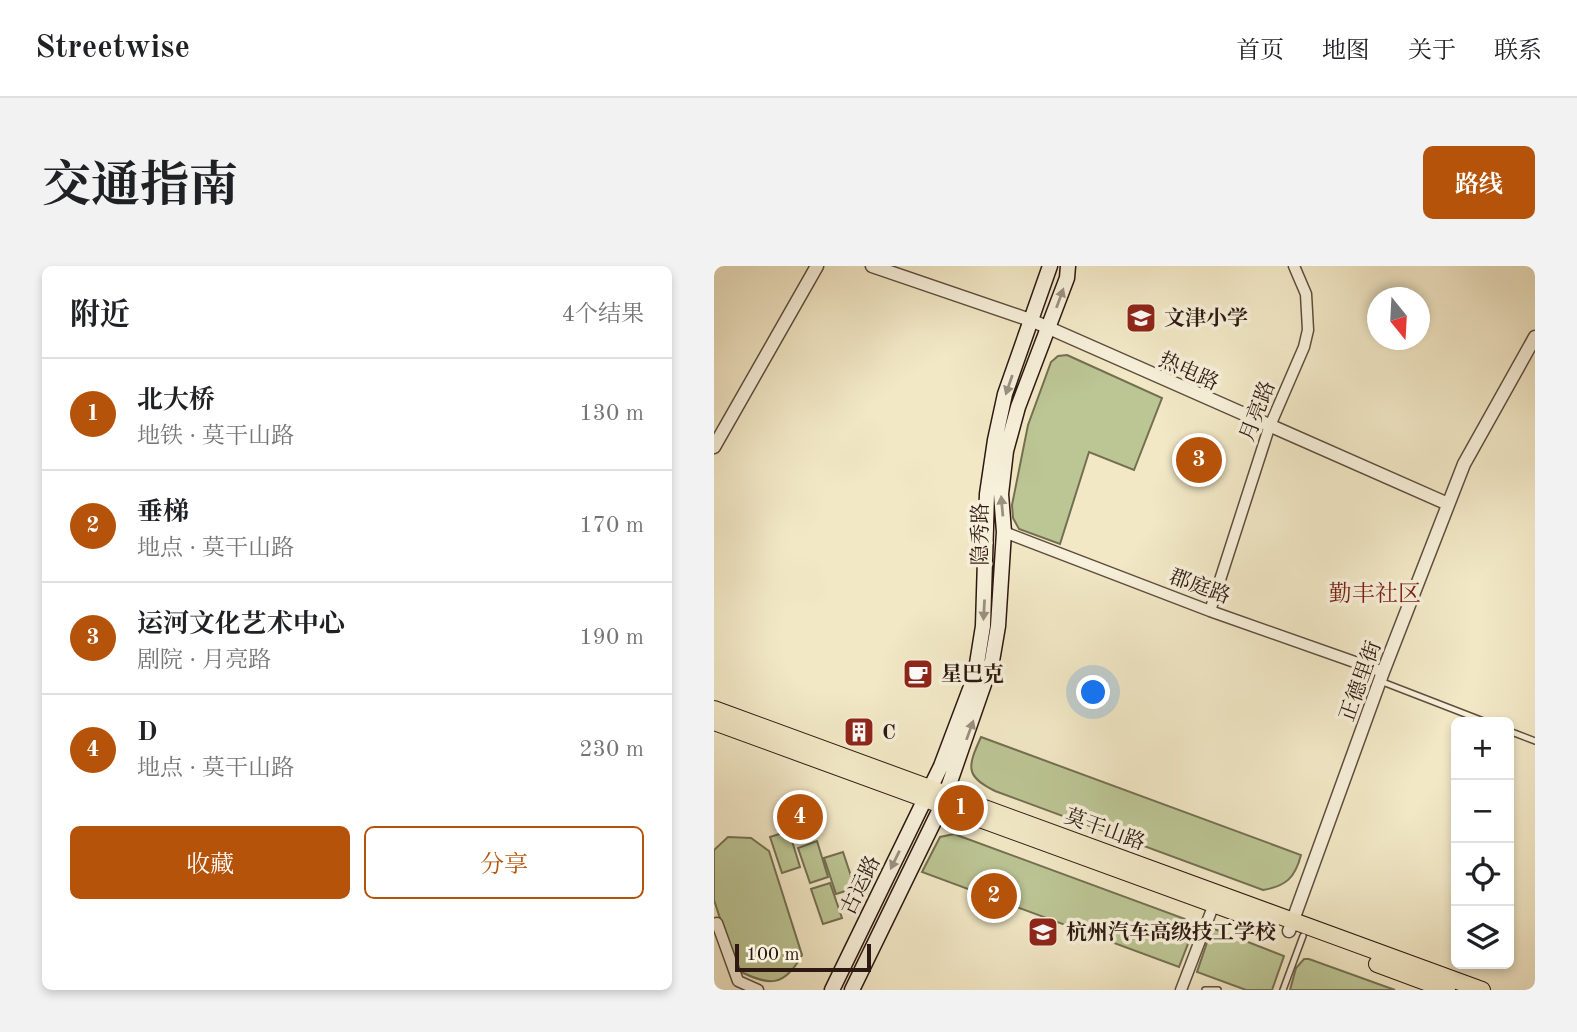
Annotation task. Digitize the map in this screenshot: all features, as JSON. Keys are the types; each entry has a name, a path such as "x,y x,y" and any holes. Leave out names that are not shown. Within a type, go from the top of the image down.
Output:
{"main road":[{"name":"隐秀路","path":"928,793 975,676 984,626 987,494 995,440 1005,394 1033,321 1050,266"},
{"name":"隐秀路","path":"945,799 992,661 998,626 1004,532 1001,494 1006,451 1018,407 1067,278 1068,266"},
{"name":"莫干山路","path":"714,709 928,793"},
{"name":"莫干山路","path":"714,722 945,799 1294,929 1439,989"},
{"name":"古运路","path":"832,990 928,793"},
{"name":"莫干山路","path":"945,799 1214,904 1482,990"},
{"name":"古运路","path":"852,990 945,799"}],"street":[{"path":"714,447 817,266"},
{"name":"热电路","path":"872,266 1033,321 1269,428 1448,504"},
{"name":"月亮路","path":"1210,611 1269,428 1304,347 1308,330 1306,294 1294,266"},
{"name":"正德里街","path":"1294,929 1381,677 1464,464 1535,337"},
{"name":"郡庭路","path":"1004,532 1381,677"},
{"path":"1181,990 1214,904"},
{"path":"714,924 717,923 738,981 758,990"}],"lane":[{"path":"1381,677 1474,717"},
{"path":"1514,733 1535,741"},
{"path":"1283,990 1294,929"},
{"path":"1205,990 1218,990"}],"green space":[{"path":"1067,355 1162,398 1134,470 1089,452 1060,544 1019,529 1013,518 1012,505 1028,425 1051,362 1058,356"},
{"path":"981,737 1301,855 1299,863 1284,883 1263,890 995,791 978,780 972,769 973,756"},
{"path":"789,831 800,867 782,873 770,837"},
{"path":"954,834 1196,923 1179,967 922,872 940,837"},
{"path":"728,837 751,838 769,851 802,955 789,974 775,981 758,979 737,970 714,900 714,850"},
{"path":"817,841 828,877 810,883 798,848"},
{"path":"843,852 855,888 836,894 824,858"},
{"path":"830,883 842,918 823,924 811,889"},
{"path":"1212,928 1284,956 1272,990 1246,990 1197,972"},
{"path":"1304,959 1395,990 1290,990 1296,968"}],"place":[{"name":"文津小学","path":"1141,318"},
{"name":"运河文化艺术中心","path":"1199,460"},
{"name":"星巴克","path":"918,674"},
{"name":"C","path":"859,732"},
{"name":"北大桥","path":"961,808"},
{"name":"D","path":"800,817"},
{"name":"垂梯","path":"994,896"},
{"name":"杭州汽车高级技工学校","path":"1043,932"}],"district":[{"name":"勤丰社区","path":"1375,593"}]}
